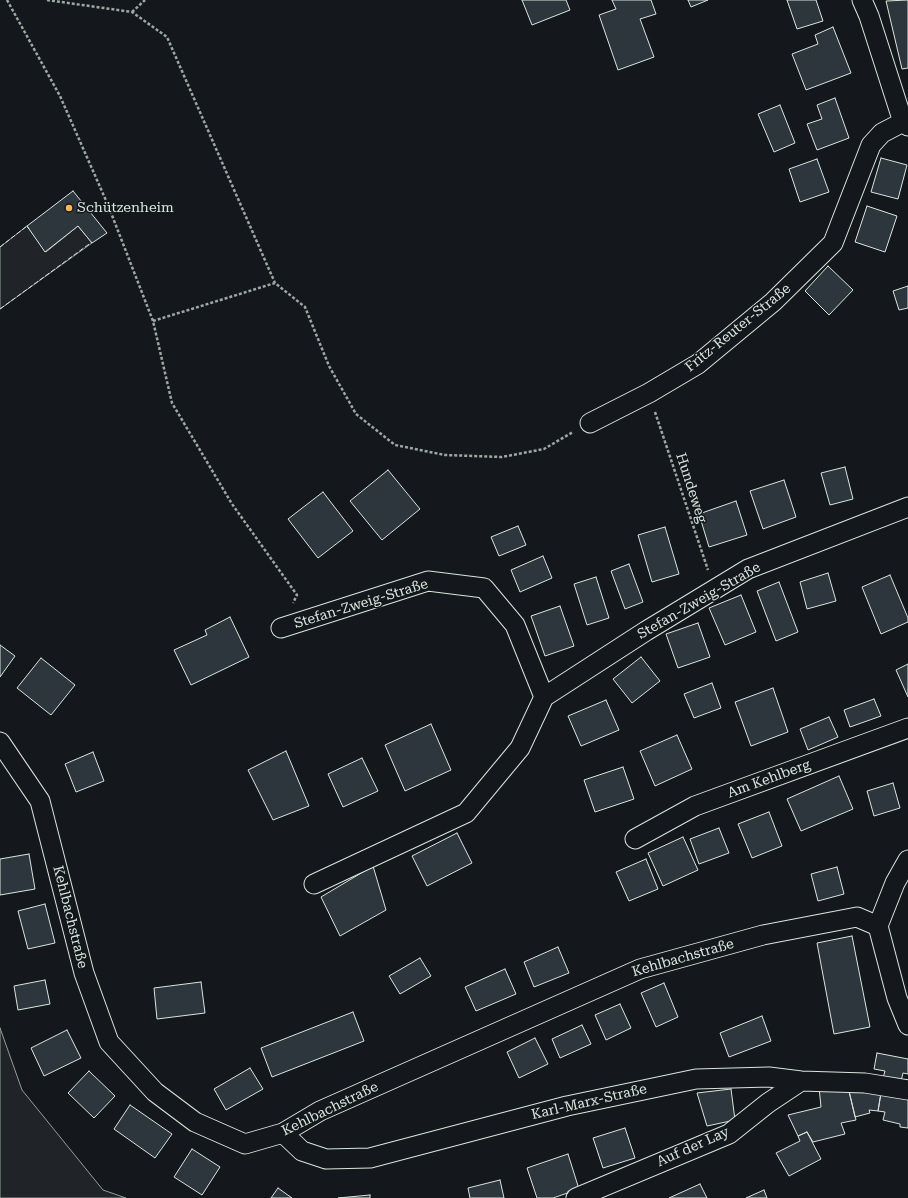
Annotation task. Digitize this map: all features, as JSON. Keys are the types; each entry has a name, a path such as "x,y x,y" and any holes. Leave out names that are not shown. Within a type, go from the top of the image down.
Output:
{"street":[{"path":"862,0 869,16 905,124"},
{"name":"Fritz-Reuter-Straße","path":"590,423 649,393 698,364 773,302 833,243 871,145 882,133 905,124"},
{"name":"Stefan-Zweig-Straße","path":"281,628 428,581 484,588 515,625 544,697 646,631 748,569 908,507"},
{"path":"314,884 466,813 520,748 544,697"},
{"name":"Am Kehlberg","path":"635,839 695,806 908,728"},
{"name":"Kehlbachstraße","path":"0,742 40,801 84,973 109,1042 155,1092 195,1122 245,1144 283,1133 320,1111 640,969 763,935 857,917 878,926"},
{"path":"908,860 895,884 878,926 902,998 908,1025"},
{"name":"Karl-Marx-Straße","path":"283,1133 302,1151 326,1159 370,1158 567,1106 696,1079 769,1077 801,1081 865,1083 908,1090"},
{"name":"Auf der Lay","path":"576,1198 729,1134 768,1103 801,1081"}],"path":[{"path":"7,0 60,96 108,205 153,321 172,403 232,504 297,595 281,628"},
{"path":"47,0 132,12 167,37 275,283 305,307 329,366 356,414 395,445 445,455 502,457 544,449 590,423"},
{"path":"132,12 145,0"},
{"path":"153,321 275,283"},
{"name":"Hundeweg","path":"649,393 714,590"}],"shaded area":[{"path":"27,226 46,252 78,226 92,243 0,309 0,247"},
{"path":"0,1028 22,1090 103,1190 126,1198 0,1198"}],"building":[{"path":"522,0 566,0 570,10 532,25"},
{"path":"612,0 651,0 656,14 640,19 654,57 618,70 599,15 616,9"},
{"path":"688,0 708,0 691,7"},
{"path":"787,0 816,0 823,21 797,29"},
{"path":"908,0 908,68 902,69 886,1"},
{"path":"833,27 851,73 806,90 792,54 818,44 815,35"},
{"path":"835,98 849,138 817,150 807,124 822,119 817,105"},
{"path":"780,105 795,143 774,152 758,114"},
{"path":"881,158 907,165 898,199 871,192"},
{"path":"817,159 829,192 800,202 789,169"},
{"name":"Schützenheim","path":"73,191 107,233 92,243 78,226 45,252 27,226"},
{"path":"867,206 897,216 885,252 855,242"},
{"path":"828,266 853,290 829,315 805,291"},
{"path":"908,286 908,308 899,310 893,291"},
{"path":"845,467 853,499 830,505 821,473"},
{"path":"388,470 420,509 382,540 350,501"},
{"path":"784,480 796,517 763,529 750,491"},
{"path":"323,492 353,531 318,558 288,519"},
{"path":"736,501 747,535 709,547 699,514"},
{"path":"518,526 526,545 499,556 491,537"},
{"path":"665,527 679,574 652,582 638,535"},
{"path":"543,556 552,578 520,592 511,570"},
{"path":"629,564 643,602 625,609 611,571"},
{"path":"828,573 836,601 807,609 800,582"},
{"path":"890,575 908,618 908,622 881,634 862,587"},
{"path":"596,577 609,618 587,625 574,584"},
{"path":"779,582 798,632 776,641 757,591"},
{"path":"741,595 756,632 725,645 709,608"},
{"path":"560,606 574,646 545,656 531,616"},
{"path":"230,617 249,657 191,685 174,650 207,635 205,630"},
{"path":"698,623 710,657 678,668 666,634"},
{"path":"0,645 15,656 0,677"},
{"path":"641,657 660,681 632,703 613,679"},
{"path":"41,658 75,685 51,715 17,688"},
{"path":"908,664 908,697 896,670"},
{"path":"712,683 721,708 694,718 684,694"},
{"path":"773,688 788,732 751,746 735,702"},
{"path":"874,699 881,716 850,727 844,710"},
{"path":"606,700 619,730 581,746 568,716"},
{"path":"829,717 838,737 808,750 800,729"},
{"path":"431,724 451,770 405,791 385,745"},
{"path":"677,735 692,769 655,786 640,751"},
{"path":"286,751 309,806 273,820 248,770"},
{"path":"93,752 104,781 76,792 65,764"},
{"path":"362,758 378,791 343,807 328,774"},
{"path":"623,767 634,799 595,812 584,780"},
{"path":"839,776 853,809 801,831 787,799"},
{"path":"893,783 900,808 874,816 867,791"},
{"path":"769,812 782,846 752,858 738,824"},
{"path":"719,828 729,853 699,864 690,839"},
{"path":"457,833 472,863 427,886 412,856"},
{"path":"683,837 698,870 663,886 648,853"},
{"path":"29,854 35,889 0,895 0,859"},
{"path":"646,859 658,889 629,901 616,872"},
{"path":"373,866 386,910 340,936 321,897"},
{"path":"837,867 844,894 818,901 811,874"},
{"path":"45,904 55,943 28,949 18,911"},
{"path":"852,936 870,1027 834,1034 817,943"},
{"path":"558,947 569,973 534,987 524,962"},
{"path":"420,958 431,976 400,994 389,976"},
{"path":"505,969 516,994 476,1011 465,987"},
{"path":"45,980 50,1004 18,1010 14,986"},
{"path":"201,982 205,1013 157,1019 154,988"},
{"path":"664,983 678,1017 656,1027 641,993"},
{"path":"620,1004 631,1028 606,1040 595,1015"},
{"path":"353,1012 364,1041 272,1077 261,1048"},
{"path":"762,1016 771,1041 729,1057 720,1033"},
{"path":"582,1025 591,1044 560,1058 552,1039"},
{"path":"67,1030 81,1058 44,1076 31,1048"},
{"path":"535,1038 548,1064 519,1078 507,1052"},
{"path":"877,1053 908,1059 908,1074 903,1073 901,1081 883,1078 885,1071 874,1069"},
{"path":"250,1068 263,1089 226,1110 214,1089"},
{"path":"89,1071 115,1096 94,1118 68,1093"},
{"path":"819,1087 848,1087 856,1120 841,1123 845,1134 813,1142 807,1132 798,1136 788,1115 821,1107"},
{"path":"848,1087 881,1093 878,1111 869,1110 870,1113 855,1117"},
{"path":"731,1089 735,1120 707,1126 697,1093"},
{"path":"881,1093 908,1099 908,1128 900,1127 900,1124 883,1120 885,1112 878,1111"},
{"path":"130,1105 172,1134 155,1158 114,1129"},
{"path":"625,1128 635,1158 603,1168 593,1138"},
{"path":"807,1132 821,1159 789,1176 776,1153 800,1141 798,1136"},
{"path":"192,1149 220,1167 202,1195 174,1177"},
{"path":"568,1154 579,1189 553,1198 537,1198 527,1168"},
{"path":"500,1180 504,1198 470,1198 468,1188"},
{"path":"700,1184 707,1198 669,1198"},
{"path":"278,1188 292,1198 271,1198"},
{"path":"764,1190 767,1198 746,1198"},
{"path":"370,1195 370,1198 338,1198"}],"fence":[{"path":"0,247 27,226 29,229"},
{"path":"0,309 92,242"}],"place":[{"name":"Schützenheim","path":"69,208"}]}
